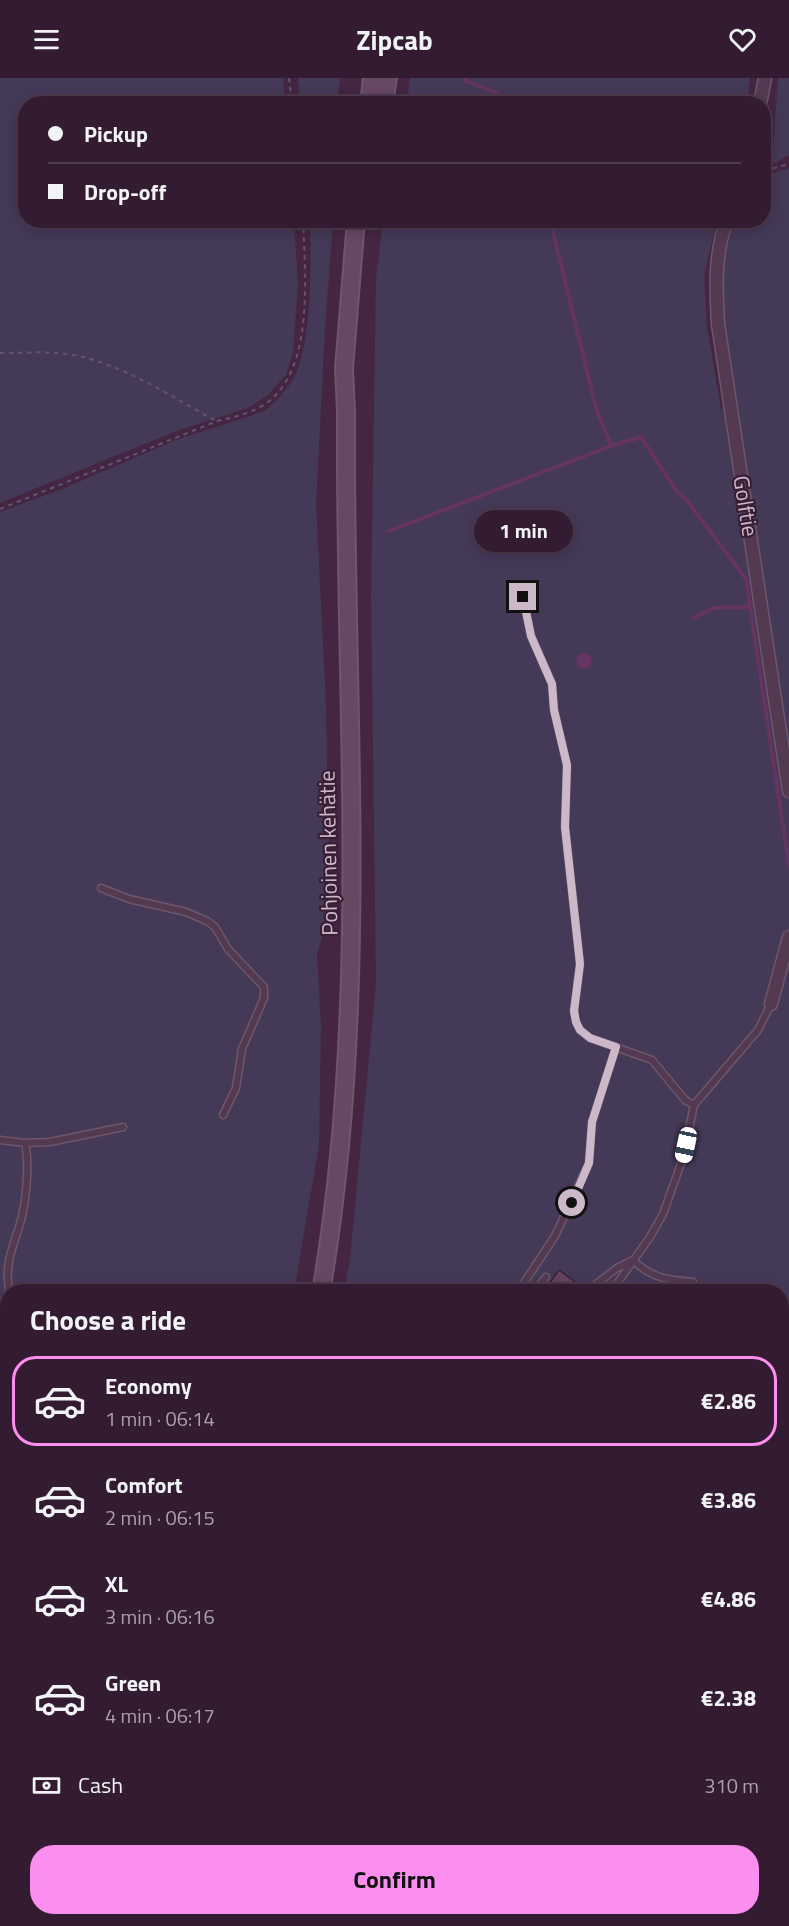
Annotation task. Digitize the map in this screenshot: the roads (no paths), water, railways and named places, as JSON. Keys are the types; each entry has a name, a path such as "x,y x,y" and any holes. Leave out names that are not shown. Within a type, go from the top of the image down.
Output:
{"main road":[{"path":"370,96 372,78"},
{"path":"385,96 388,78"},
{"name":"Pohjoinen kehätie","path":"322,1284 344,1106 350,998 344,369 355,228"},
{"name":"Pohjoinen kehätie","path":"346,412 365,228"}],"street":[{"path":"762,96 765,78"},
{"name":"Golftie","path":"725,228 718,253 716,283 718,324 789,791"},
{"path":"771,1005 789,937"}],"lane":[{"path":"523,597 531,636 552,684 554,710 567,765 565,827 580,964 574,1011 576,1022 580,1030 590,1038 652,1060 684,1100 694,1105"},
{"path":"101,888 207,921 215,927 228,949 264,987 264,998 242,1049 236,1088 223,1115"},
{"path":"616,1284 663,1214 683,1158 694,1105 758,1030 771,1005"},
{"path":"523,1284 555,1236 589,1163 592,1122 616,1047"},
{"path":"0,1140 25,1143 50,1142 123,1127"},
{"path":"9,1284 9,1252 20,1226 29,1164 25,1143"},
{"path":"633,1260 652,1275 664,1280 693,1281"},
{"path":"596,1284 617,1268 633,1260"},
{"path":"540,1284 546,1277"}],"waterway":[{"path":"466,78 466,81 500,96"},
{"path":"552,228 596,408 611,446 641,437 676,490 689,503 746,579 789,866"},
{"path":"389,531 611,446"},
{"path":"693,618 713,608 751,607"}]}
